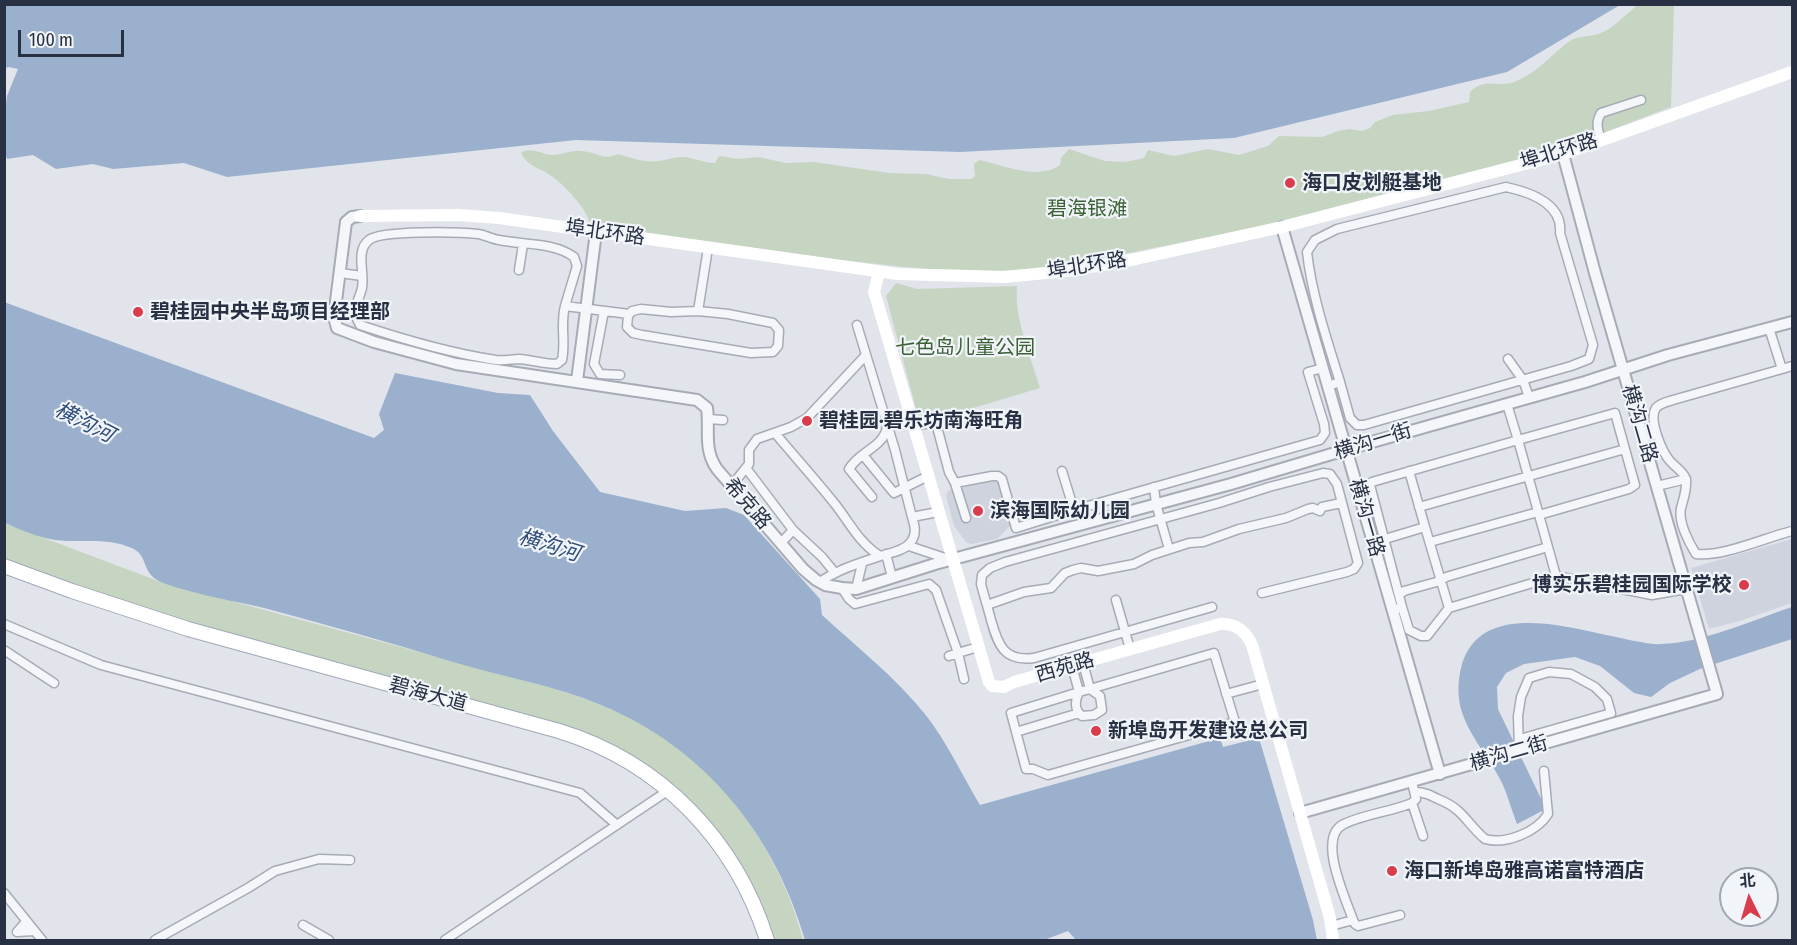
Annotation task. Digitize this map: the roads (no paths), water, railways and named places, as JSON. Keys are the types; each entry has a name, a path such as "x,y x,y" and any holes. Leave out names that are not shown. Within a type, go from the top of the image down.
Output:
{"main road":[{"name":"埠北环路","path":"360,216 478,216 879,272 939,277 1005,277 1066,271 1136,259 1282,227 1563,154 1792,72"},
{"name":"西苑路","path":"879,272 874,292 986,677 992,686 1004,687 1014,682 1211,626 1227,623 1238,627 1248,637 1263,684 1333,940"},
{"name":"碧海大道","path":"4,568 113,609 195,635 571,739 626,764 666,792 690,815 719,849 745,893 765,940"},
{"name":"碧海大道","path":"4,568 188,629 559,730 600,746 654,778 681,800 702,822 725,851 743,881 758,915 765,940"}],"street":[{"path":"1600,140 1597,119 1601,113 1641,100"},
{"name":"横沟二路","path":"1563,154 1717,694"},
{"path":"1506,187 1526,192 1552,207 1561,225 1560,233 1590,334 1593,349 1589,359 1583,363 1357,425 1350,418 1316,300 1307,252 1315,240 1336,229 1418,208 1506,187"},
{"path":"1415,193 1418,208"},
{"path":"360,216 348,219 346,222 334,321 337,328 342,331 456,364 697,400 707,408 708,419 723,420"},
{"name":"横沟一路","path":"1282,227 1347,450 1397,609 1440,774"},
{"path":"596,232 594,364 600,374 620,375"},
{"path":"410,233 475,234 523,244 560,249 574,257 577,266 561,326 565,345 562,360 557,364 516,359 499,360 441,350 399,339 360,325 354,314 361,292 362,250 366,241 373,237 410,233"},
{"path":"519,270 523,244"},
{"path":"698,311 708,248"},
{"path":"340,273 362,276"},
{"path":"565,306 596,308 629,314 641,309 728,314 773,323 779,330 778,346 773,352 751,353 642,335 633,333 627,327 629,314"},
{"path":"576,381 596,308"},
{"name":"横沟一街","path":"952,561 1347,450 1683,351 1792,322"},
{"path":"820,582 835,573 909,546 915,537 915,527 905,489 856,325"},
{"path":"1769,328 1782,369"},
{"path":"730,484 749,464 749,450 757,440 807,418 866,355"},
{"path":"1508,359 1523,380 1529,397"},
{"path":"1792,366 1673,400 1659,405 1654,411 1659,442 1670,462 1680,468 1686,479 1687,491 1681,509 1682,517 1690,545 1696,554 1704,555 1724,551 1792,531"},
{"path":"955,483 998,476 1002,479 1016,528 1320,440 1325,433 1324,424 1308,372 1323,368"},
{"path":"1328,386 1340,382"},
{"path":"1507,404 1556,576"},
{"path":"1430,542 1629,489 1630,486 1635,485 1615,413 1372,482 1370,485 1400,594 1397,609 1409,630 1421,636 1427,636 1449,608 1556,576 1652,595 1686,589"},
{"name":"希克路","path":"708,419 706,438 710,457 730,484 803,569 820,582 856,589 952,561"},
{"path":"887,426 911,421 936,423 949,472 955,483 966,519"},
{"path":"872,497 849,469 884,438 887,426"},
{"path":"775,433 833,502 858,538 867,548 883,555 892,577"},
{"path":"1419,507 1625,449"},
{"path":"863,455 894,493 928,476"},
{"path":"746,468 793,530 822,557 835,573"},
{"path":"1062,471 1074,510"},
{"path":"1409,471 1449,608"},
{"path":"1212,606 1034,658 1019,658 1007,653 998,643 981,584 982,575 990,568 1005,562 1269,487 1323,473 1330,474 1334,477 1358,563 1354,568 1262,593"},
{"path":"1657,486 1686,479"},
{"path":"1154,487 1156,504 1169,549"},
{"path":"987,605 1024,592 1051,588 1065,573 1072,570 1082,568 1098,572 1134,564 1152,555 1189,543 1203,542 1287,518 1308,509 1313,508 1320,511 1322,507 1341,503"},
{"path":"912,517 938,512"},
{"path":"1385,539 1425,527"},
{"path":"782,543 793,530"},
{"path":"909,546 952,561"},
{"path":"1400,594 1446,577 1548,547"},
{"path":"856,589 862,564"},
{"path":"842,588 849,599 855,603 929,584 936,590 953,654 964,679"},
{"path":"1116,600 1130,649"},
{"path":"4,624 101,665 580,793 617,825"},
{"path":"953,654 978,647"},
{"path":"4,650 54,683"},
{"path":"1214,653 1235,722 1048,775 1033,769 1026,769 1011,713 1090,689 1214,653"},
{"path":"1078,664 1090,689 1100,696 1102,710 1094,715 1082,716 1079,713 1076,701 1079,692 1078,664"},
{"path":"1519,751 1518,716 1521,697 1528,678 1549,672 1570,674 1595,687 1607,699 1611,713 1588,726 1520,739"},
{"path":"1226,694 1263,684"},
{"name":"横沟二街","path":"1300,813 1414,787 1440,774 1519,751 1588,726 1717,694"},
{"path":"1016,732 1079,713"},
{"path":"1414,787 1449,802 1485,839 1504,840 1526,832 1545,820 1548,814 1544,771"},
{"path":"1400,915 1359,926 1354,924 1331,850 1334,834 1341,825 1412,803 1416,799 1414,787"},
{"path":"445,940 666,792"},
{"path":"1412,803 1423,836"},
{"path":"155,940 275,871 319,859 350,860"},
{"path":"4,893 42,940"},
{"path":"1331,926 1353,920"},
{"path":"303,925 329,940"}],"water":[{"path":"5,4 1620,5 1507,72 1234,138 960,152 576,140 227,177 184,163 113,169 93,164 56,169 33,155 7,159 5,112 7,96 18,69 5,68"},
{"name":"横沟河","path":"4,302 374,438 384,430 379,414 395,373 498,393 530,395 553,431 600,492 685,511 726,508 744,515 820,599 822,615 888,675 925,714 980,805 1220,738 1223,747 1259,738 1317,940 1076,940 1068,931 1044,940 805,940 792,901 775,865 754,831 730,799 703,770 672,745 638,723 601,705 565,692 268,609 166,584 156,580 149,573 138,552 126,546 109,542 55,540 5,523"},
{"path":"1792,607 1792,639 1702,668 1670,683 1651,697 1634,693 1600,666 1575,657 1524,664 1506,673 1497,687 1498,709 1546,809 1517,824 1503,785 1469,729 1460,703 1458,686 1462,664 1469,649 1478,638 1503,626 1532,623 1562,626 1651,644 1677,643 1727,630"}],"place":[{"name":"海口皮划艇基地","path":"1290,183"},
{"name":"碧桂园中央半岛项目经理部","path":"138,312"},
{"name":"碧桂园·碧乐坊南海旺角","path":"807,421"},
{"name":"滨海国际幼儿园","path":"978,511"},
{"name":"博实乐碧桂园国际学校","path":"1744,585"},
{"name":"新埠岛开发建设总公司","path":"1096,731"},
{"name":"海口新埠岛雅高诺富特酒店","path":"1392,871"}],"park label":[{"name":"碧海银滩","path":"1087,209"},
{"name":"七色岛儿童公园","path":"965,348"}]}
